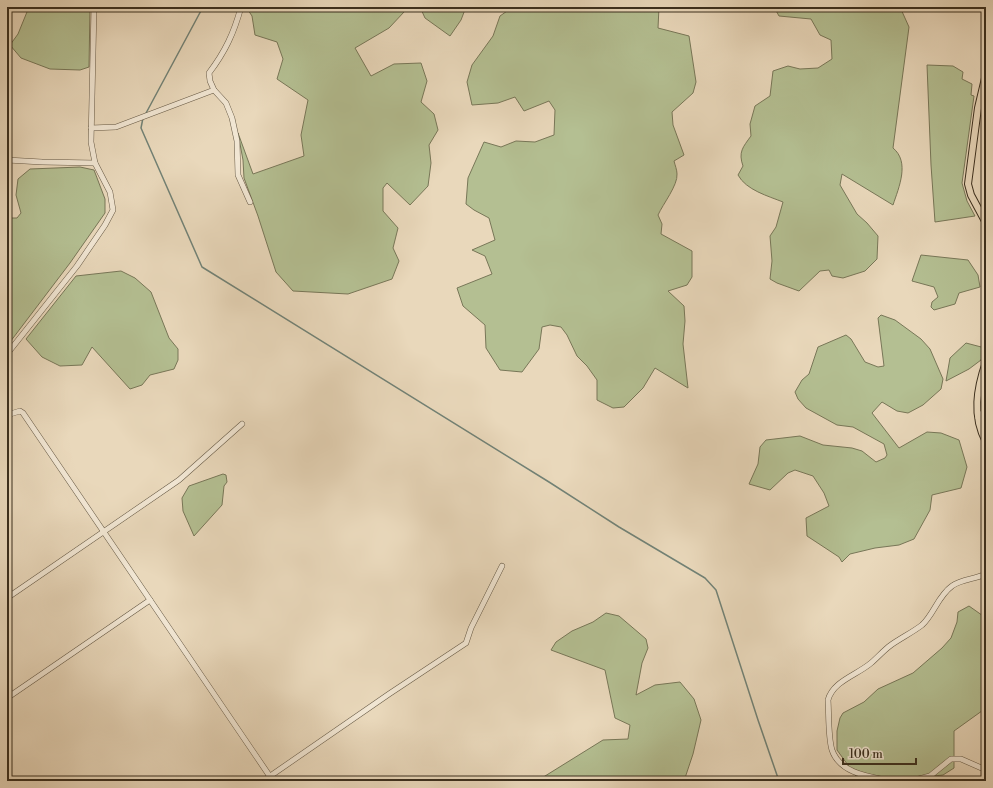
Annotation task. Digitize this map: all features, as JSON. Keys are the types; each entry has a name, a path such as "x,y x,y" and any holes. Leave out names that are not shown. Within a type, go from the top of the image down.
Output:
{"main road":[{"path":"986,74 978,108 968,184 971,195 986,223"},
{"path":"986,362 977,398 978,418 983,426 986,442"}],"street":[{"path":"7,354 78,266 113,210 110,192 95,163 91,142 94,7"},
{"path":"241,7 232,35 219,60 209,73 214,90 226,103 232,118 237,141 238,175 250,202"},
{"path":"91,128 116,127 214,90"},
{"path":"7,160 95,163"},
{"path":"978,418 986,410"},
{"path":"7,415 20,411 23,413 272,779"},
{"path":"7,598 179,480 242,424"},
{"path":"264,781 272,779 389,694 466,643 471,628 502,566"},
{"path":"891,781 864,776 848,769 835,756 832,750 831,742 828,700 830,695 837,686 870,664 890,645 921,626 943,595 952,586 986,574"},
{"path":"979,577 986,579"},
{"path":"7,698 150,600"},
{"path":"911,781 930,776 951,759 961,759 986,770"}],"green space":[{"path":"29,7 90,7 89,67 80,70 50,69 21,58 10,45 18,34"},
{"path":"246,7 400,7 404,12 389,28 355,48 371,76 394,64 421,63 427,81 421,102 434,114 438,130 429,145 431,163 428,186 410,205 387,183 383,188 383,211 398,228 393,248 399,261 392,279 348,294 293,291 276,272 244,178 243,160 238,133 253,174 304,156 301,135 308,100 277,79 283,59 277,42 255,35 252,16"},
{"path":"420,7 466,7 461,20 450,36 425,18"},
{"path":"510,7 659,7 658,28 689,36 696,82 693,93 672,112 673,125 684,155 674,161 677,171 677,178 673,189 658,215 662,224 661,234 692,251 692,277 687,285 668,291 684,306 685,321 683,344 688,388 655,368 643,388 624,407 613,408 597,400 597,380 587,366 577,356 567,335 561,327 550,325 542,327 539,349 522,372 500,370 486,348 485,325 463,306 457,288 492,274 485,256 472,250 495,240 489,218 466,204 468,178 484,142 501,147 516,141 535,142 554,135 555,110 549,101 524,111 515,97 498,103 472,105 467,82 472,65 493,36 500,16 510,9"},
{"path":"774,7 900,7 909,27 893,148 901,160 902,175 893,205 842,174 840,185 857,214 878,236 877,259 865,271 843,278 832,276 829,270 820,271 799,291 770,279 772,261 770,236 776,227 783,202 752,189 746,185 738,175 743,166 741,157 742,150 751,136 750,124 755,106 770,96 773,71 788,66 800,69 818,68 832,59 831,40 820,35 811,19 779,16"},
{"path":"927,65 953,66 963,72 962,79 972,84 971,95 974,96 962,183 967,201 975,216 935,222"},
{"path":"80,167 94,170 105,199 105,213 70,263 7,346 7,233 9,218 17,218 21,213 16,195 18,179 30,169"},
{"path":"921,255 968,260 978,275 980,287 959,293 955,304 934,310 931,307 932,302 938,297 934,287 912,281"},
{"path":"121,271 135,278 151,292 169,338 178,349 178,360 174,369 150,375 142,385 130,389 92,347 82,365 60,366 42,357 26,339 76,276"},
{"path":"881,315 895,320 921,339 930,349 943,379 941,389 923,405 908,413 897,411 882,402 872,413 899,448 927,432 941,433 959,440 967,467 961,488 932,495 930,510 914,539 899,545 875,548 850,554 842,562 839,557 807,536 806,518 829,506 824,493 813,476 795,470 788,473 770,490 749,484 758,464 760,447 766,440 800,436 823,445 852,448 862,451 876,462 885,458 887,455 884,444 853,427 837,425 806,408 798,399 795,392 802,380 809,374 818,347 846,335 851,339 865,362 878,367 884,366 878,318"},
{"path":"966,343 985,348 981,360 969,369 946,381 950,358"},
{"path":"223,474 226,475 227,482 224,486 222,505 194,536 183,511 182,498 189,486"},
{"path":"969,606 986,618 986,708 954,731 954,768 943,775 906,779 858,779 837,750 837,731 840,718 843,713 864,702 878,689 913,673 942,648 951,638 957,622 958,612"},
{"path":"606,613 619,616 646,639 648,648 642,663 636,695 655,685 680,682 694,699 701,720 693,754 684,781 537,781 603,740 628,739 630,725 615,718 605,670 551,650 556,642 572,631 593,622"}],"waterway":[{"path":"145,115 203,7"},
{"path":"143,118 141,128 202,267 619,527 705,578 716,590 779,781"}]}
